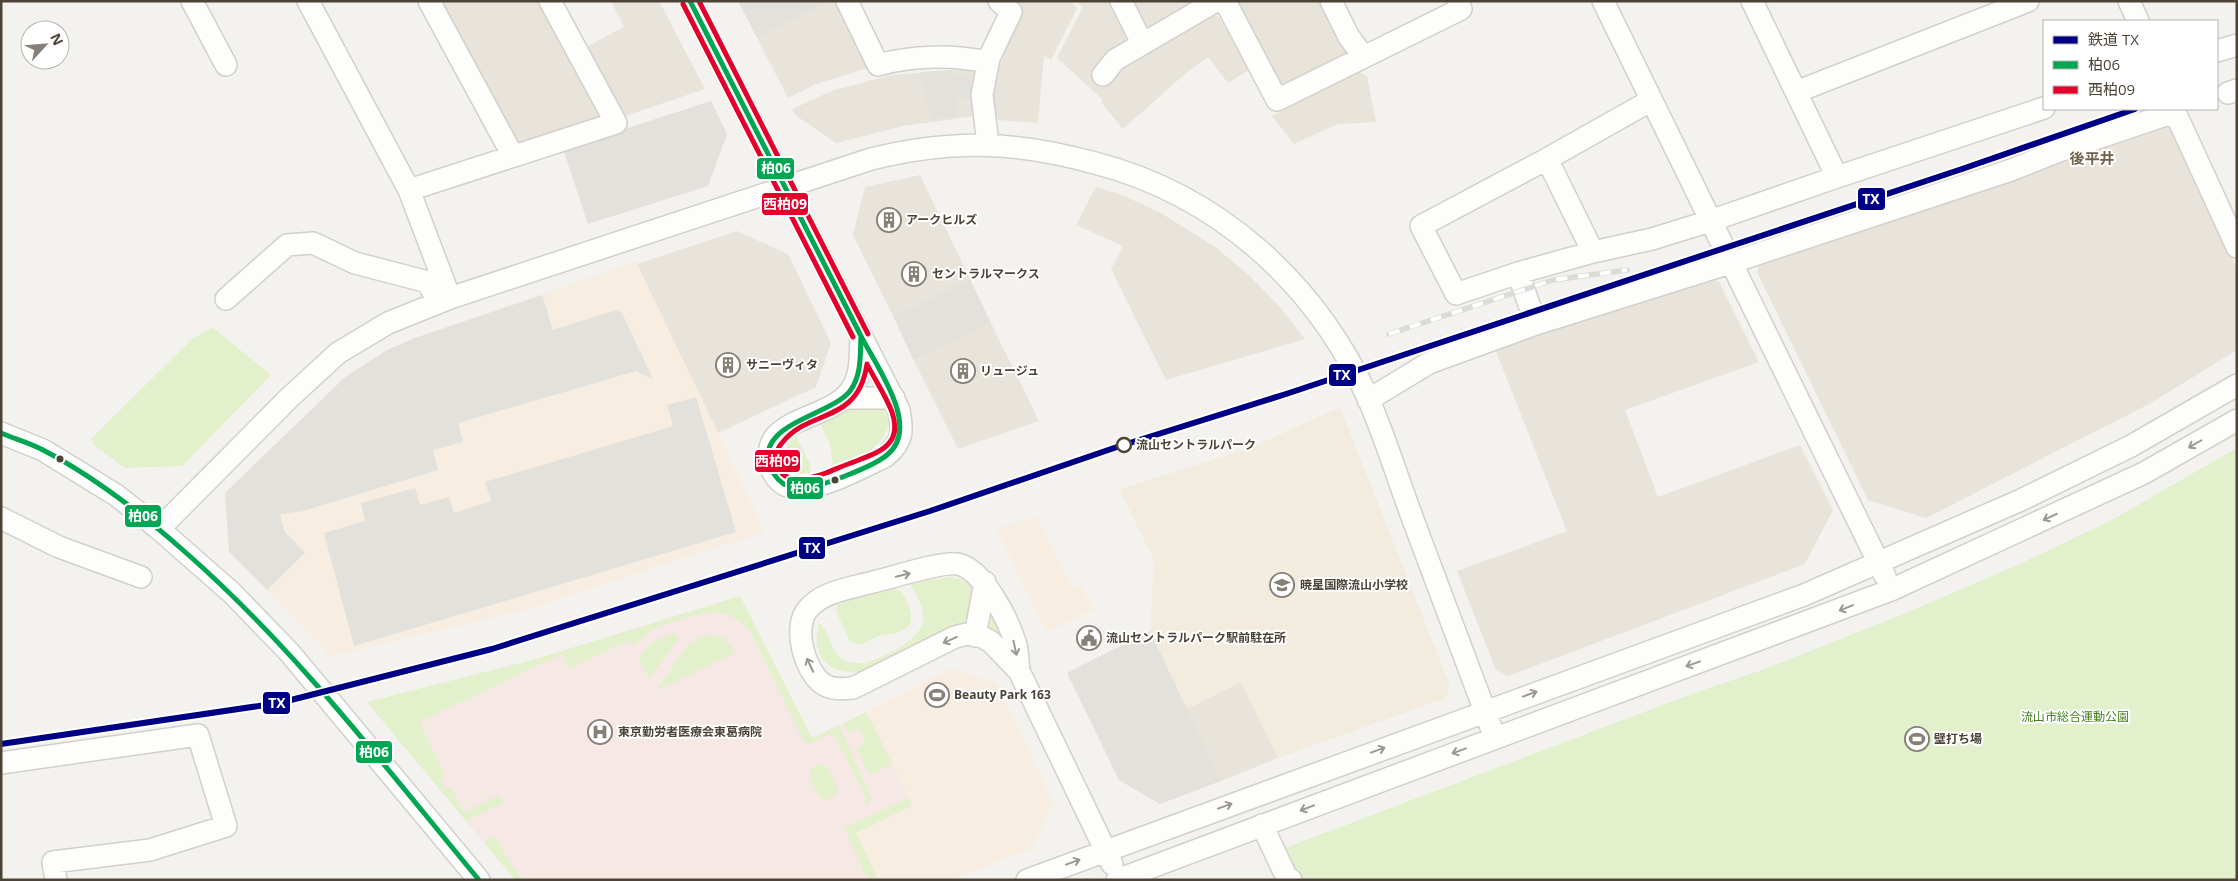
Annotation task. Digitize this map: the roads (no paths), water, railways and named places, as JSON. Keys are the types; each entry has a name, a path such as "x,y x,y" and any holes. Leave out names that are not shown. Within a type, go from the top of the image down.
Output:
{"street":[{"path":"192,1 226,64"},
{"path":"308,1 409,190 444,300"},
{"path":"428,1 513,156"},
{"path":"409,190 616,123 550,1"},
{"path":"690,1 900,410 902,432 896,448 886,456 811,487 797,489 783,485 775,477 768,456 771,444 776,436 844,398 857,381 860,368 861,335"},
{"path":"848,1 878,65 941,57 964,57 988,62"},
{"path":"988,144 982,95 988,62 1011,12 999,1"},
{"path":"1121,1 1142,43"},
{"path":"1103,75 1115,60 1216,1"},
{"path":"1225,1 1277,100 1461,9 1458,1"},
{"path":"1330,1 1350,37 1364,57"},
{"path":"1603,1 1730,263 1880,563 1891,590"},
{"path":"1796,92 2028,1"},
{"path":"2129,1 2138,20"},
{"path":"1754,2 1837,176"},
{"path":"2218,51 2237,45"},
{"path":"1650,100 1547,159 1421,226 1456,294 1518,273 1593,252 1652,240 1837,176 2043,108"},
{"path":"1368,400 1429,363 1536,324 1730,263 2011,170 2059,151 2127,118 2175,112 2237,247"},
{"path":"159,529 288,399 338,353 388,323 444,300 871,159 904,151 938,146 988,144 1050,151 1131,172 1175,191 1210,212 1263,254 1310,303 1328,329 1368,400 1495,738"},
{"path":"1547,159 1593,252"},
{"path":"226,299 288,245 313,242 355,263 428,282 444,300"},
{"path":"1518,273 1536,324"},
{"path":"1027,880 1484,710 1804,594 1880,563 2021,500 2131,446 2237,385"},
{"path":"844,398 894,398"},
{"path":"1019,671 1016,645 985,582 975,572 958,564 946,565 825,596 806,610 801,622 800,637 803,649 816,676 824,684 837,689 853,688 956,637 975,636 990,642 1019,671 1119,880 1891,590 2144,473 2237,420"},
{"path":"1,433 43,450 78,470 159,529 232,594 289,652 479,880"},
{"path":"1,518 60,547 141,577"},
{"path":"975,636 985,582"},
{"path":"1,763 198,735 226,826 150,850 54,862 56,880"},
{"path":"1262,825 1286,876 1290,880"}],"railway":[{"path":"1389,334 1553,280 1627,270"}],"rail line":[{"name":"TX","path":"1,744 279,703 492,649 930,511 1117,447 1286,394 1962,169 2132,110"}],"place":[{"name":"アークヒルズ","path":"889,220"},
{"name":"セントラルマークス","path":"914,274"},
{"name":"サニーヴィタ","path":"728,365"},
{"name":"リュージュ","path":"963,371"},
{"name":"流山セントラルパーク","path":"1124,445"},
{"name":"暁星国際流山小学校","path":"1282,585"},
{"name":"流山セントラルパーク駅前駐在所","path":"1089,638"},
{"name":"Beauty Park 163","path":"937,695"},
{"name":"東京勤労者医療会東葛病院","path":"600,732"},
{"name":"壁打ち場","path":"1917,739"}],"district":[{"name":"後平井","path":"2092,159"}],"park label":[{"name":"流山市総合運動公園","path":"2075,717"}]}
